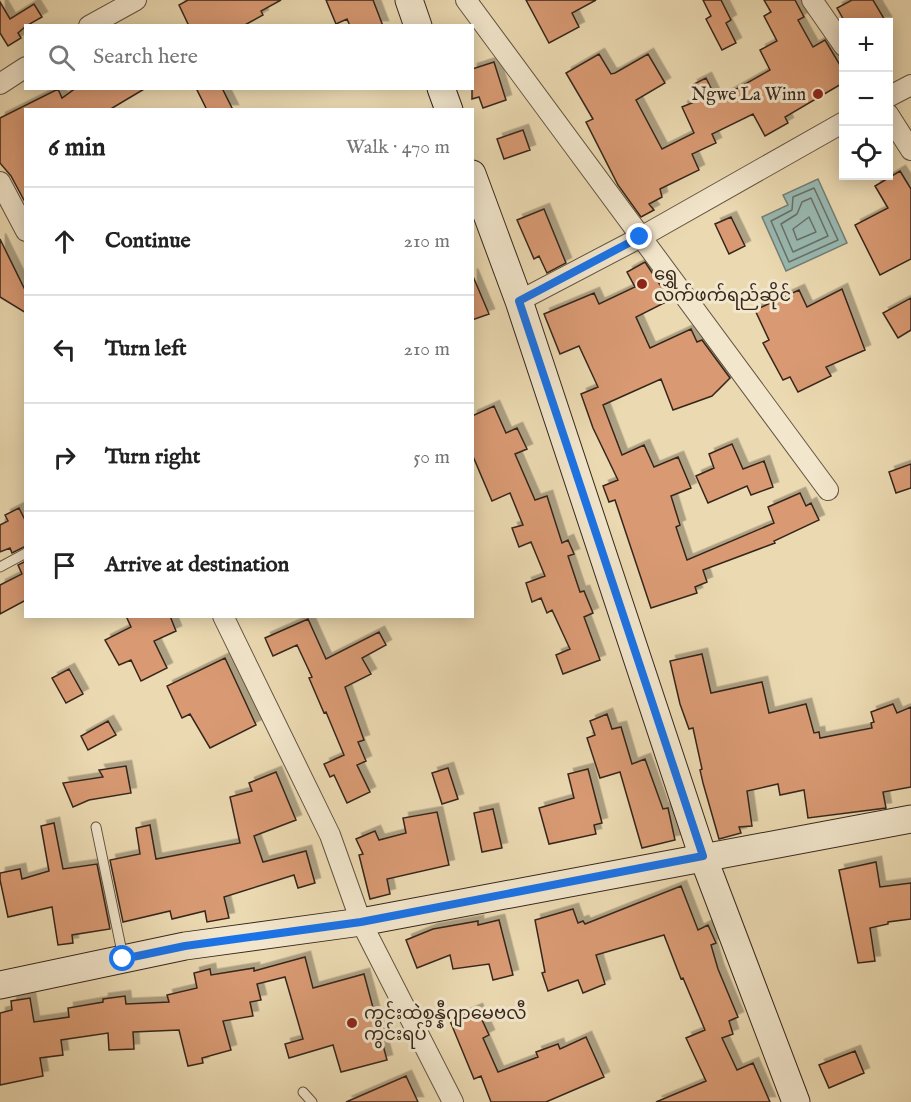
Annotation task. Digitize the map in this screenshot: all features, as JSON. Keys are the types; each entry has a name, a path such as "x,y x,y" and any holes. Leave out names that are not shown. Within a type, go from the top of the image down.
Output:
{"main road":[{"path":"409,0 417,24"},
{"path":"442,90 448,108"},
{"path":"474,179 519,301 703,856 796,1102"},
{"path":"0,985 185,946 361,922 703,856 911,819"}],"street":[{"path":"93,24 136,0"},
{"path":"466,0 828,490"},
{"path":"812,0 839,40"},
{"path":"0,84 24,68"},
{"path":"893,94 911,85"},
{"path":"893,122 911,150"},
{"path":"519,301 640,237 839,124"},
{"path":"0,182 24,227"},
{"path":"224,618 330,835 361,922 453,1102"}],"lane":[{"path":"0,567 24,554"},
{"path":"96,827 123,959"},
{"path":"303,1092 312,1102"}],"water":[{"path":"818,179 847,243 786,271 762,217 788,205 783,195"}],"building":[{"path":"188,0 281,0 261,11 263,15 247,24 188,24 179,5"},
{"path":"326,0 373,0 382,24 349,24 347,19 336,24"},
{"path":"526,0 596,0 572,13 579,27 549,43"},
{"path":"703,0 721,0 731,20 726,23 736,43 722,50 706,19 711,16"},
{"path":"764,0 795,0 804,17 798,20 813,47 825,40 839,63 839,85 785,117 788,123 765,136 753,114 712,134 716,143 692,154 699,170 660,189 662,197 649,204 654,210 641,217 618,185 586,122 593,119 566,73 599,54 611,74 648,54 665,83 636,100 662,149 694,133 682,107 699,100 692,85 706,78 717,100 770,70 760,50 777,41 764,16 771,12"},
{"path":"852,0 873,0 884,18 843,18 837,8"},
{"path":"0,2 10,19 34,4 42,17 30,24 24,24 24,28 18,33 21,38 8,46 0,33"},
{"path":"494,62 506,100 483,108 479,97 472,99 474,68"},
{"path":"56,90 58,90 62,98 73,90 143,90 112,108 24,108 24,200 11,176 0,163 0,118"},
{"path":"197,90 223,90 232,108 206,108"},
{"path":"523,130 530,150 504,159 497,139"},
{"path":"900,171 911,189 911,259 880,275 855,225 888,208 875,186 885,180 893,180 893,175"},
{"path":"544,209 566,263 547,273 539,256 534,259 517,220"},
{"path":"731,217 745,246 729,254 715,224"},
{"path":"0,239 24,288 24,312 0,297"},
{"path":"645,262 670,300 636,317 650,348 691,329 697,342 702,340 730,378 712,396 673,410 661,379 603,405 622,455 644,445 654,467 678,457 691,488 671,496 680,525 676,527 687,560 774,523 768,507 800,493 806,506 811,503 819,520 774,541 775,543 703,570 707,582 695,587 697,593 651,608 615,500 609,502 603,486 618,480 593,428 581,394 598,387 579,346 560,354 544,314 594,293 599,304 635,287 627,272"},
{"path":"474,279 489,314 474,319"},
{"path":"842,289 865,350 826,367 831,376 798,392 790,377 783,380 763,343 769,340 755,310 799,290 807,307"},
{"path":"911,298 911,330 898,338 883,313"},
{"path":"494,406 506,433 517,428 527,449 515,454 535,500 547,496 562,543 568,540 574,554 568,556 580,592 584,591 593,613 584,617 600,660 563,674 556,655 570,649 552,610 547,613 541,598 532,602 526,583 545,576 531,542 519,547 512,528 523,525 510,493 492,501 474,459 474,415"},
{"path":"732,444 743,469 764,461 773,487 751,495 747,486 708,503 696,476 714,468 709,454"},
{"path":"911,464 911,488 896,493 889,472"},
{"path":"19,508 24,518 24,547 12,553 10,548 0,552 0,525 8,521 5,515"},
{"path":"24,562 24,601 0,614 0,585 22,574 18,565"},
{"path":"127,618 171,618 176,631 154,641 167,668 141,681 131,660 119,665 105,640 131,627"},
{"path":"308,619 326,659 379,632 386,645 362,658 371,674 345,687 364,740 358,742 366,761 357,765 370,792 347,803 334,775 330,777 324,764 344,755 309,678 312,677 297,645 273,656 265,638"},
{"path":"702,654 711,693 762,682 769,713 806,704 814,733 819,732 820,738 872,728 871,723 874,722 871,712 893,704 897,713 911,707 911,787 883,792 886,808 808,818 804,790 780,795 778,784 747,791 752,826 739,827 741,833 719,839 703,783 693,728 689,729 680,704 670,661"},
{"path":"225,658 256,725 210,748 190,714 182,718 167,686"},
{"path":"69,669 83,694 66,703 52,678"},
{"path":"607,714 612,729 621,727 632,764 645,759 663,809 668,808 675,840 642,848 620,772 600,778 587,738 595,735 590,721"},
{"path":"108,721 116,735 88,750 81,736"},
{"path":"126,766 131,793 89,800 73,807 63,783 103,777 99,770"},
{"path":"448,768 458,799 442,804 432,773"},
{"path":"588,769 602,823 594,825 596,834 549,844 539,808 574,798 568,774"},
{"path":"276,772 296,820 254,836 263,862 306,851 315,883 298,888 294,875 224,897 229,918 207,922 205,911 172,919 170,911 123,922 110,860 140,854 136,828 150,825 156,859 240,843 230,797 252,791 249,783"},
{"path":"493,809 502,848 482,852 474,813"},
{"path":"437,812 449,865 387,879 390,894 370,899 359,855 363,854 356,839 375,831 379,840 406,833 403,818"},
{"path":"54,823 63,869 97,864 110,929 72,935 73,943 58,945 52,907 8,917 0,880 0,873 20,869 22,879 49,871 41,826"},
{"path":"876,862 880,887 911,883 911,919 888,922 888,924 870,928 875,961 858,963 839,870"},
{"path":"681,886 698,930 708,925 716,943 711,945 718,969 738,1017 729,1021 733,1034 722,1038 737,1070 753,1063 770,1102 656,1102 706,1081 686,1038 705,1030 683,978 681,979 664,935 596,955 605,984 583,993 578,980 548,991 542,973 545,972 535,920 573,909 578,923 583,921 585,924"},
{"path":"499,920 513,975 493,980 489,964 453,969 450,955 417,968 406,940 433,929 478,921 478,925"},
{"path":"305,957 313,988 364,974 387,1060 341,1072 333,1045 289,1058 285,1044 303,1039 285,977 257,984 261,1000 250,1002 253,1016 223,1021 231,1050 202,1058 203,1063 188,1066 179,1030 133,1032 134,1049 109,1050 108,1033 61,1040 63,1055 40,1058 43,1076 0,1085 0,1013 12,1010 11,1001 30,998 34,1022 69,1017 68,1008 103,1002 103,999 125,996 126,1004 169,1002 167,995 197,988 194,973 210,969 211,975 254,968 254,971"},
{"path":"477,1009 489,1035 483,1038 498,1072 538,1057 536,1052 558,1044 560,1049 586,1037 604,1077 546,1102 491,1102 481,1076 474,1079 450,1021"},
{"path":"855,1051 864,1073 829,1088 819,1065"},
{"path":"406,1076 418,1102 346,1102"}],"place":[{"name":"Ngwe La Winn","path":"818,94"},
{"name":"ရွှေ လက်ဖက်ရည်ဆိုင်","path":"642,284"},
{"name":"ကွင်းထဲစွန္နီဂျာမေဗလီ ကွင်းရပ်","path":"352,1023"}],"route":[{"path":"123,959 185,946 361,922 703,856 519,301 640,237"}]}
